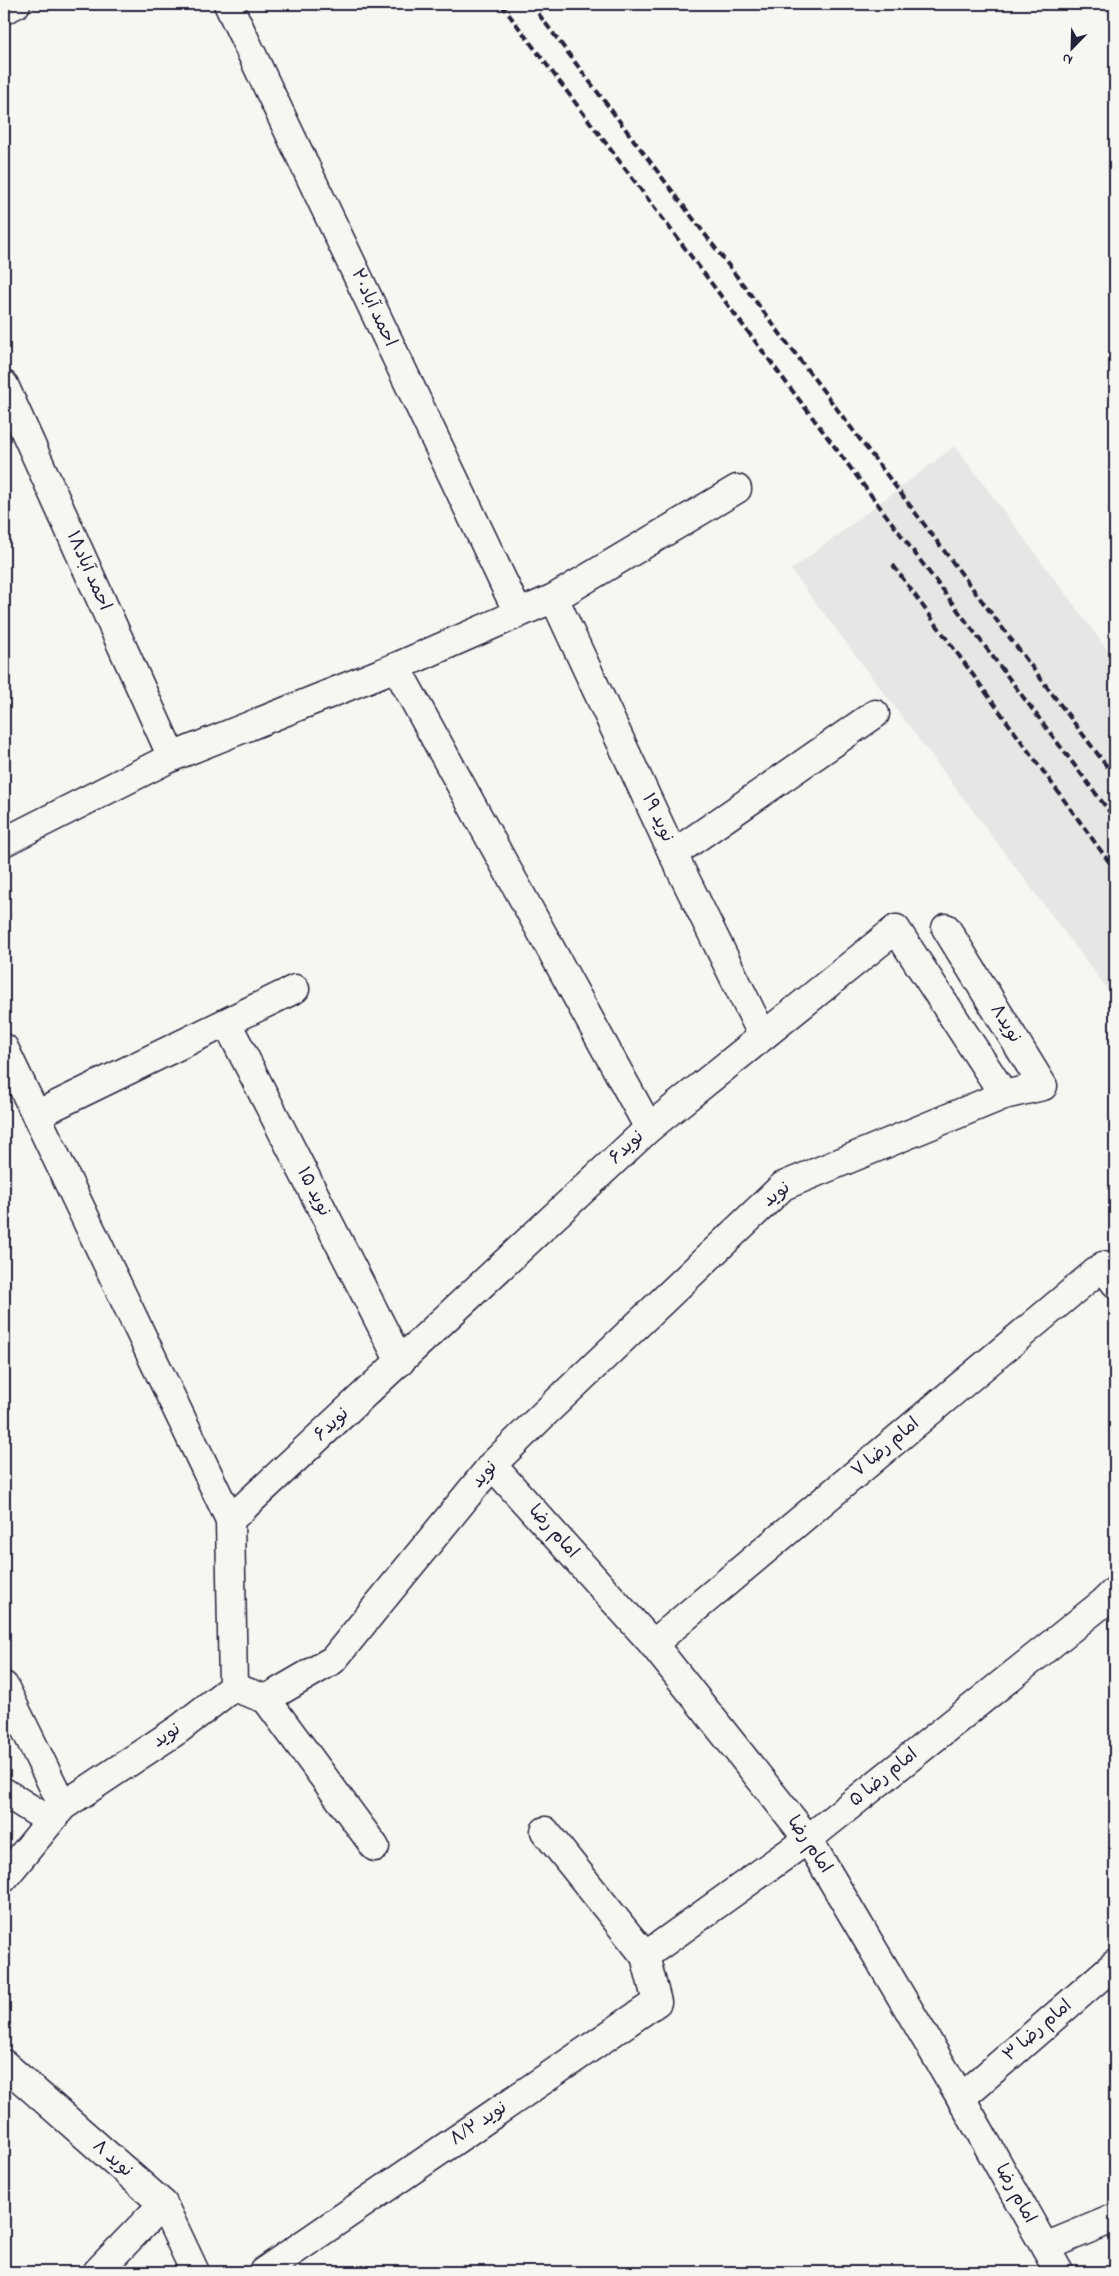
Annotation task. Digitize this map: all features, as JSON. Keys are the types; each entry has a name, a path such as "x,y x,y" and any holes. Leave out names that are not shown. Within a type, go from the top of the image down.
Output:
{"street":[{"path":"4,10 16,4"},
{"name":"احمد آباد۲۰","path":"228,4 518,613"},
{"name":"احمد آباد۱۸","path":"4,385 172,757"},
{"path":"4,842 172,757 396,667 554,598 737,489"},
{"name":"نوید ۱۹","path":"554,598 673,854 763,1036"},
{"path":"396,667 648,1128"},
{"path":"673,854 875,714"},
{"name":"نوید۸","path":"946,928 1043,1086 1004,1095"},
{"name":"نوید۶","path":"230,1520 648,1128 896,929 1004,1095"},
{"path":"36,1115 295,990"},
{"name":"نوید ۱۵","path":"226,1023 400,1362"},
{"path":"4,1048 230,1520 233,1687 266,1699 376,1847"},
{"name":"نوید","path":"266,1699 333,1660 492,1465 544,1413 784,1186 1004,1095"},
{"name":"امام رضا ۷","path":"652,1644 1103,1266 1115,1283"},
{"name":"امام رضا","path":"492,1465 652,1644 808,1839 961,2098 1059,2272"},
{"name":"امام رضا ۵","path":"645,1956 808,1839 1104,1602 1115,1591"},
{"path":"4,1686 57,1814"},
{"name":"نوید","path":"4,1878 57,1814 179,1729 233,1687"},
{"path":"4,1792 57,1814"},
{"path":"545,1830 645,1956"},
{"name":"نوید ۸/۲","path":"263,2272 657,2002 645,1956"},
{"name":"امام رضا ۳","path":"961,2098 1115,1964"},
{"name":"نوید ۸","path":"4,2064 163,2204 195,2272"},
{"path":"97,2272 163,2204"},
{"path":"1045,2247 1115,2218"}],"shaded area":[{"path":"955,446 1115,660 1115,999 791,570"}],"railway":[{"path":"501,4 1115,819"},
{"path":"531,4 1115,777"},
{"path":"893,565 1115,870"}]}
